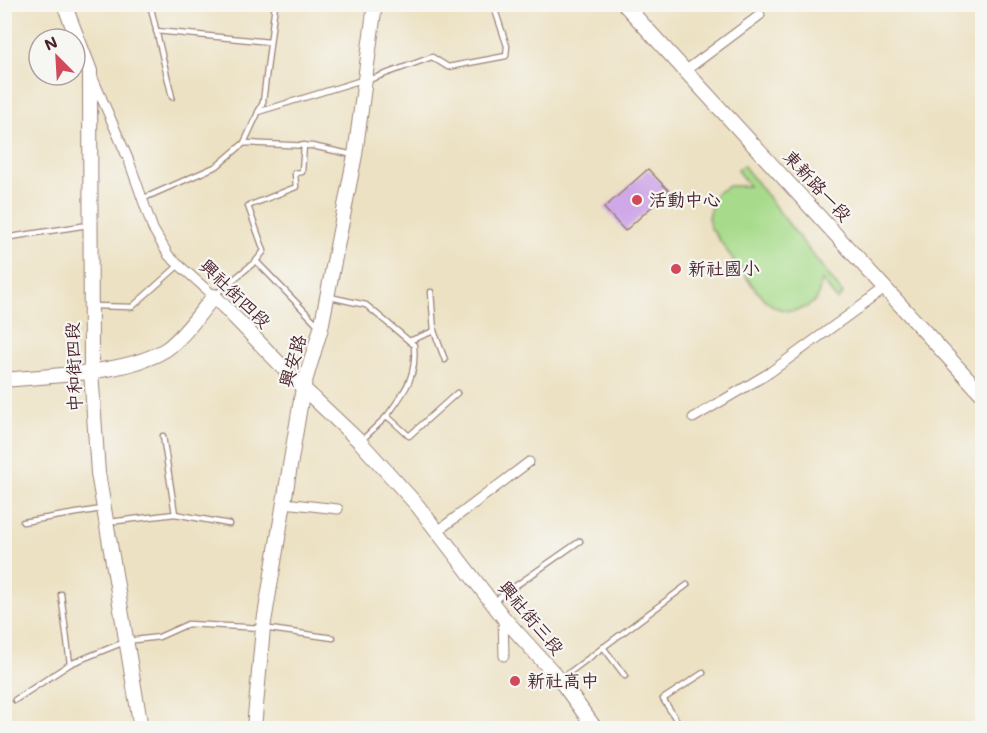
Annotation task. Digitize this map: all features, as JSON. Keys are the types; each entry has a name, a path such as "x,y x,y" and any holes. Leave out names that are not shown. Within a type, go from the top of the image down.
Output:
{"street":[{"name":"中和街四段","path":"64,4 90,71 91,371 98,473 141,729"},
{"name":"興安路","path":"254,729 263,628 303,388 321,328 355,155 375,4"},
{"name":"東新路一段","path":"624,4 982,394"},
{"path":"685,71 760,15"},
{"name":"興社街四段","path":"90,71 153,229 169,256 214,296 303,388 360,442 439,530"},
{"path":"693,418 769,373 886,288"},
{"path":"4,380 91,371 141,361 165,350 214,296"},
{"path":"439,530 529,462"},
{"path":"284,503 338,509"},
{"name":"興社街三段","path":"439,530 503,617 560,680 595,729"},
{"path":"503,617 504,656"}],"lane":[{"path":"150,4 172,97"},
{"path":"142,199 217,166 244,143 263,102 275,4"},
{"path":"258,112 364,81 432,57 448,67 506,56 507,46 494,4"},
{"path":"156,31 270,42"},
{"path":"244,143 304,145 355,155"},
{"path":"214,296 256,261 264,251 248,206 296,187 295,172 302,172 304,145"},
{"path":"4,238 90,224"},
{"path":"256,261 321,328"},
{"path":"90,306 132,307 179,265"},
{"path":"431,292 434,331 445,360"},
{"path":"327,297 366,305 414,345 416,366 405,391 387,416 360,442"},
{"path":"408,341 434,331"},
{"path":"387,416 409,436 457,393"},
{"path":"163,436 175,514"},
{"path":"23,522 104,508"},
{"path":"106,523 175,514 229,524"},
{"path":"493,602 580,541"},
{"path":"560,680 687,585"},
{"path":"61,594 70,664"},
{"path":"15,700 70,664 127,641 159,637 188,624 263,628 333,638"},
{"path":"603,647 625,676"},
{"path":"679,729 681,727 663,699 703,673"}],"green space":[{"path":"743,165 843,294 837,300 822,280 817,299 807,307 788,311 770,304 756,290 710,227 708,217 715,194 729,186 749,186 737,170"}],"building":[{"name":"活動中心","path":"648,169 669,191 625,231 604,208"}],"place":[{"name":"活動中心","path":"637,200"},
{"name":"新社國小","path":"676,269"},
{"name":"新社高中","path":"515,681"}]}
